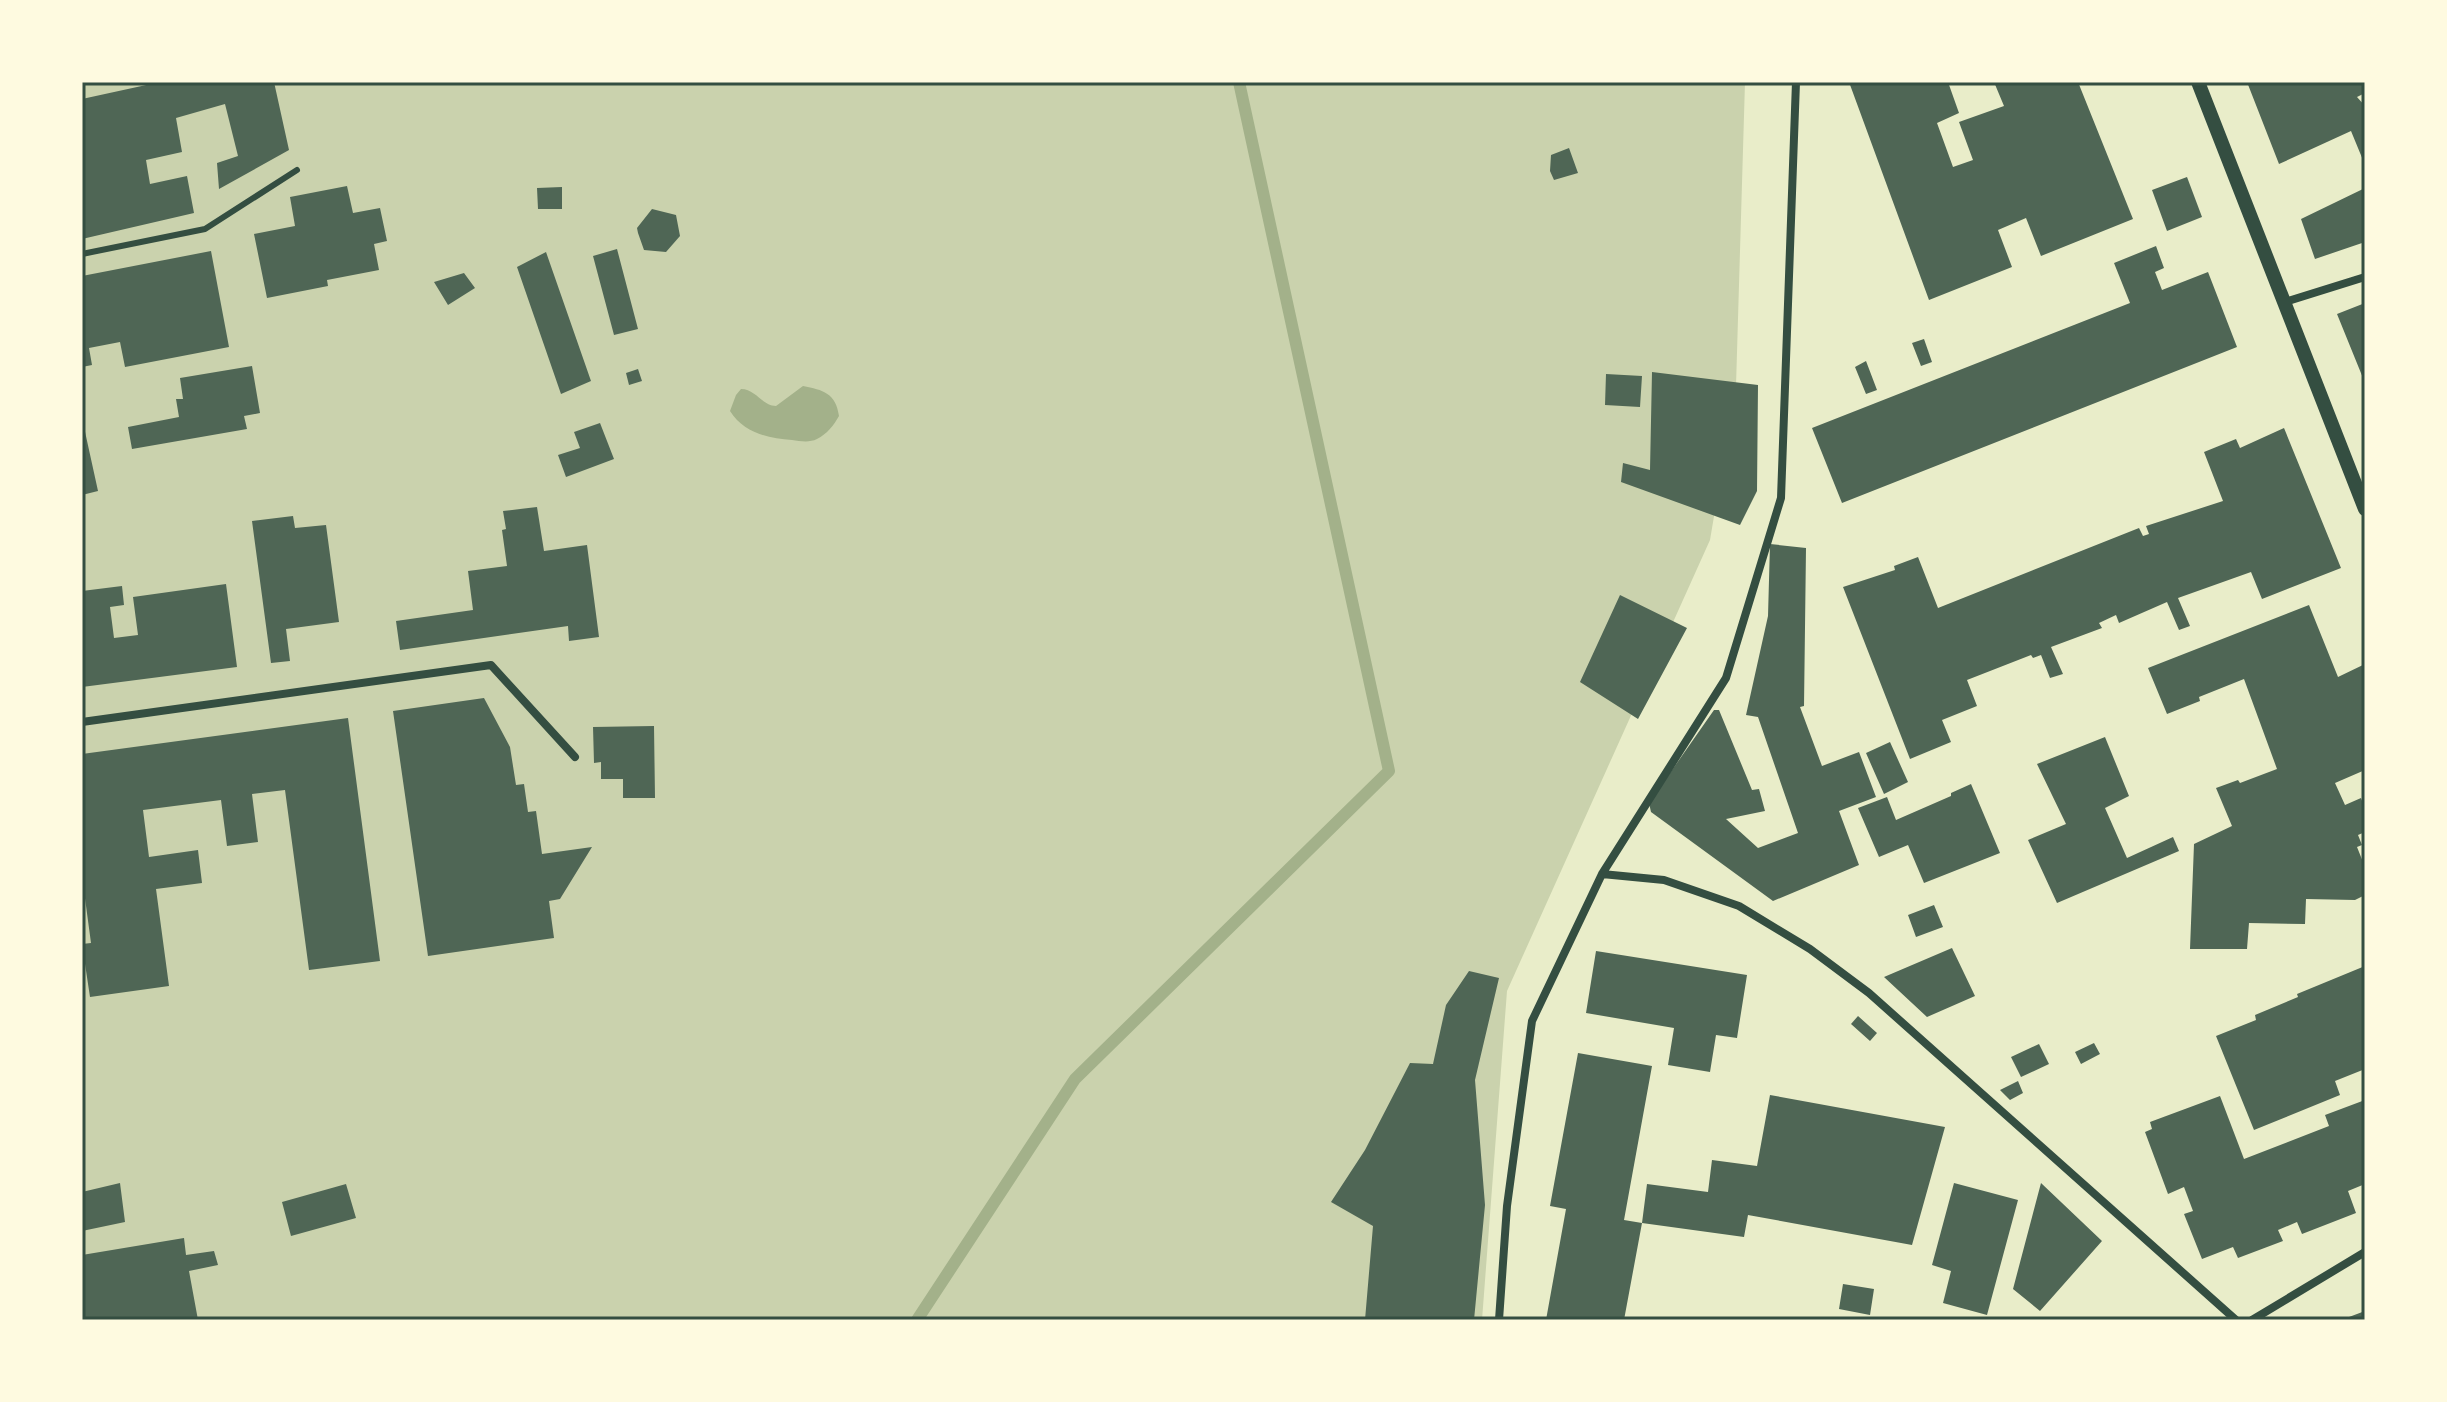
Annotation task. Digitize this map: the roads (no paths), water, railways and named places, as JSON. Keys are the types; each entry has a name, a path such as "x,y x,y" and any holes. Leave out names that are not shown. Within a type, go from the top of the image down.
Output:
{"street":[{"path":"1499,1320 1507,1206 1532,1021 1602,874 1726,678 1781,498 1796,82"},
{"path":"2198,82 2365,509"},
{"path":"2285,302 2365,277"},
{"path":"82,722 491,665 575,757"},
{"path":"1602,874 1664,880 1739,906 1810,949 1869,993 2236,1320"},
{"path":"2252,1320 2365,1252"}],"lane":[{"path":"82,254 205,229 297,170"}],"waterway":[{"path":"917,1320 1075,1079 1389,771 1239,82"}]}
